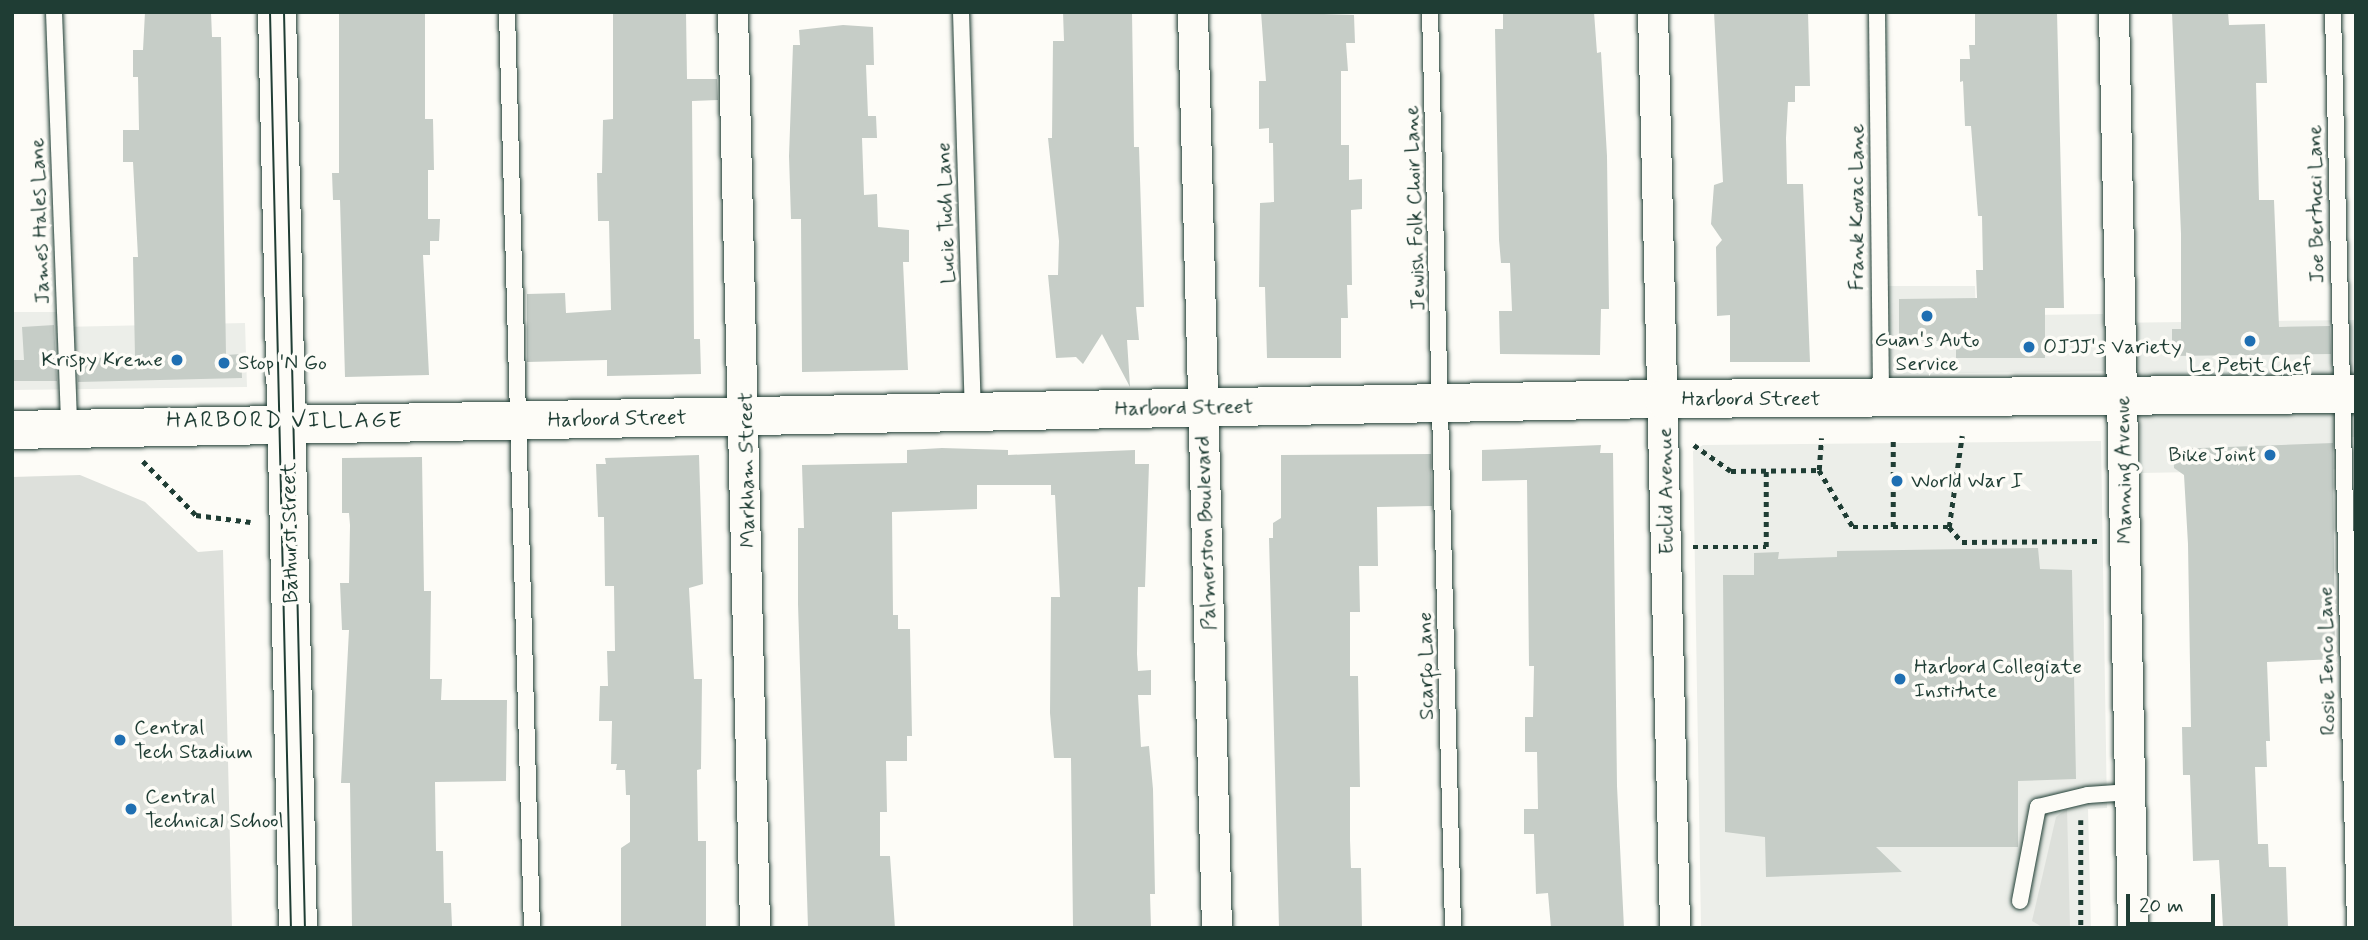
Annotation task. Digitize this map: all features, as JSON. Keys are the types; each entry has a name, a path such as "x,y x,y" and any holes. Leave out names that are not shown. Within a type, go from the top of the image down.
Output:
{"street":[{"name":"Bathurst Street","path":"277,12 298,928"},
{"name":"Markham Street","path":"733,12 746,416 755,928"},
{"name":"Palmerston Boulevard","path":"1193,12 1217,928"},
{"name":"Euclid Avenue","path":"1653,12 1675,928"},
{"name":"Manning Avenue","path":"2115,12 2133,928"},
{"name":"Harbord Street","path":"12,430 1664,399 1882,400 2349,394"}],"lane":[{"name":"James Hales Lane","path":"54,12 69,429"},
{"path":"507,12 516,421 532,928"},
{"name":"Lucie Tuch Lane","path":"961,12 973,412"},
{"name":"Jewish Folk Choir Lane","path":"1430,12 1441,403"},
{"name":"Frank Kovac Lane","path":"1877,12 1882,400"},
{"name":"Joe Bertucci Lane","path":"2333,12 2349,394"},
{"name":"Rosie Ienco Lane","path":"2349,394 2355,928"},
{"name":"Scarfo Lane","path":"1441,403 1454,928"},
{"path":"2020,901 2038,807 2081,797 2130,792"}],"path":[{"path":"1962,436 1949,527 1962,542 2110,541"},
{"path":"1893,437 1893,527"},
{"path":"1821,438 1819,470 1853,527 1949,527"},
{"path":"1693,445 1731,471 1819,470"},
{"path":"143,461 196,515 251,522"},
{"path":"1687,547 1766,547 1766,471"},
{"path":"2081,797 2081,928"}],"shaded area":[{"path":"1882,286 1975,286 1976,316 2103,314 2104,323 2356,320 2356,437 2350,437 2350,469 2141,473 2139,371 1883,374"},
{"path":"12,312 60,312 61,327 245,323 247,387 12,390"},
{"name":"Harbord Collegiate Institute","path":"2101,441 2107,808 2088,809 2091,928 1701,928 1693,451 1703,445"},
{"name":"Central Tech Stadium","path":"80,475 145,502 198,552 223,550 232,928 12,928 12,477"},
{"path":"2067,809 2070,928 2044,928 2032,921 2056,817"}],"building":[{"path":"145,12 211,12 212,37 221,37 226,355 241,354 242,378 78,382 77,358 135,357 133,257 138,257 133,162 123,162 123,130 139,130 138,77 133,77 133,50 143,50"},
{"path":"339,12 425,12 425,119 433,119 434,170 428,170 428,219 440,219 439,241 430,241 430,255 423,255 429,375 345,377 340,200 333,200 332,173 339,173"},
{"path":"613,12 686,12 687,79 717,79 718,100 692,101 694,339 700,339 701,374 607,376 607,360 527,362 527,294 565,293 566,313 611,310 609,221 598,221 597,173 602,173 603,120 613,119"},
{"path":"1063,12 1132,12 1134,147 1139,147 1144,307 1136,307 1139,340 1127,340 1130,387 1102,334 1083,364 1076,357 1056,358 1048,275 1058,275 1059,241 1048,138 1052,138 1053,41 1064,41"},
{"path":"1261,12 1354,15 1355,43 1346,43 1348,71 1341,71 1341,145 1349,145 1349,180 1362,179 1362,209 1351,210 1352,285 1347,285 1348,318 1341,318 1341,358 1267,358 1265,287 1259,287 1260,203 1274,202 1273,143 1269,143 1269,128 1259,129 1259,81 1266,81"},
{"path":"1503,12 1594,12 1597,53 1601,52 1607,156 1609,309 1601,309 1600,355 1500,354 1499,311 1512,311 1510,263 1501,263 1499,240 1495,29 1503,29"},
{"path":"1714,12 1808,12 1810,86 1795,86 1795,102 1788,102 1786,138 1787,184 1803,184 1810,362 1730,362 1730,315 1717,316 1716,247 1722,240 1711,224 1714,185 1723,182"},
{"path":"1975,12 2057,12 2064,308 2045,308 2045,358 1956,358 1956,341 1899,341 1899,299 1977,298 1976,270 1983,270 1982,216 1978,216 1971,126 1965,126 1963,81 1960,82 1960,59 1970,59 1969,45 1975,45"},
{"path":"2172,12 2228,12 2229,25 2265,24 2267,83 2256,83 2259,200 2274,200 2279,327 2330,326 2331,354 2172,356 2172,329 2181,329 2181,234"},
{"path":"843,25 873,27 874,65 866,65 868,116 876,116 877,138 862,138 864,195 877,194 878,227 909,230 909,262 903,262 908,370 802,372 801,219 791,219 789,156 793,45 800,45 799,30"},
{"path":"54,325 57,381 12,381 12,360 24,360 22,327"},
{"path":"2333,443 2335,659 2267,662 2270,741 2266,741 2267,767 2255,767 2258,844 2268,844 2269,867 2286,867 2288,928 2223,928 2219,860 2193,861 2190,775 2183,775 2182,727 2191,727 2188,544 2184,475 2174,468 2173,449"},
{"path":"1601,445 1600,453 1613,453 1617,786 1624,928 1551,928 1548,893 1536,894 1534,834 1524,834 1524,809 1538,809 1537,752 1525,752 1525,717 1533,717 1534,666 1529,666 1527,480 1482,481 1482,450"},
{"path":"907,450 1008,450 1008,455 1135,450 1135,464 1149,464 1145,587 1138,587 1137,654 1138,671 1151,670 1151,695 1138,695 1141,747 1149,746 1153,789 1155,894 1150,894 1151,928 1073,928 1071,758 1054,758 1050,713 1051,597 1060,597 1055,495 1051,495 1051,485 977,485 977,509 892,512 893,615 898,615 898,629 910,629 912,736 907,736 907,761 886,761 887,812 880,812 880,856 890,856 895,928 808,928 798,604 798,528 804,528 802,465 907,463"},
{"path":"1431,454 1432,506 1377,507 1378,566 1359,566 1360,612 1350,612 1350,676 1358,676 1360,787 1350,787 1351,868 1361,868 1362,928 1279,928 1269,538 1273,538 1273,523 1281,518 1281,455"},
{"path":"699,455 703,584 689,588 694,679 702,679 701,769 697,770 698,841 706,841 706,928 621,928 621,848 630,842 630,795 626,795 625,770 616,770 617,764 611,764 612,721 599,721 600,686 608,686 607,651 615,651 614,586 605,586 604,517 598,517 596,464 606,464 605,458"},
{"path":"422,457 424,591 431,591 430,679 442,679 441,700 507,700 506,781 435,782 436,851 443,851 444,903 451,903 452,926 352,928 350,783 341,783 349,630 342,630 340,583 349,583 350,525 349,513 342,513 342,458"},
{"path":"2038,548 2040,569 2072,570 2076,779 2018,781 2018,847 1876,847 1902,872 1766,877 1765,837 1725,832 1723,575 1754,575 1754,553 1779,552 1778,559 1837,557 1837,551"}],"tram line":[{"path":"270,12 291,928"},
{"path":"284,12 305,928"}],"place":[{"name":"Guan's Auto Service","path":"1927,316"},
{"name":"Le Petit Chef","path":"2250,341"},
{"name":"OJJJ's Variety","path":"2029,347"},
{"name":"Krispy Kreme","path":"177,360"},
{"name":"Stop 'N Go","path":"224,363"},
{"name":"Bike Joint","path":"2270,455"},
{"name":"World War I","path":"1897,481"},
{"name":"Harbord Collegiate Institute","path":"1900,679"},
{"name":"Central Tech Stadium","path":"120,740"},
{"name":"Central Technical School","path":"131,809"}],"district":[{"name":"HARBORD VILLAGE","path":"285,421"}]}
